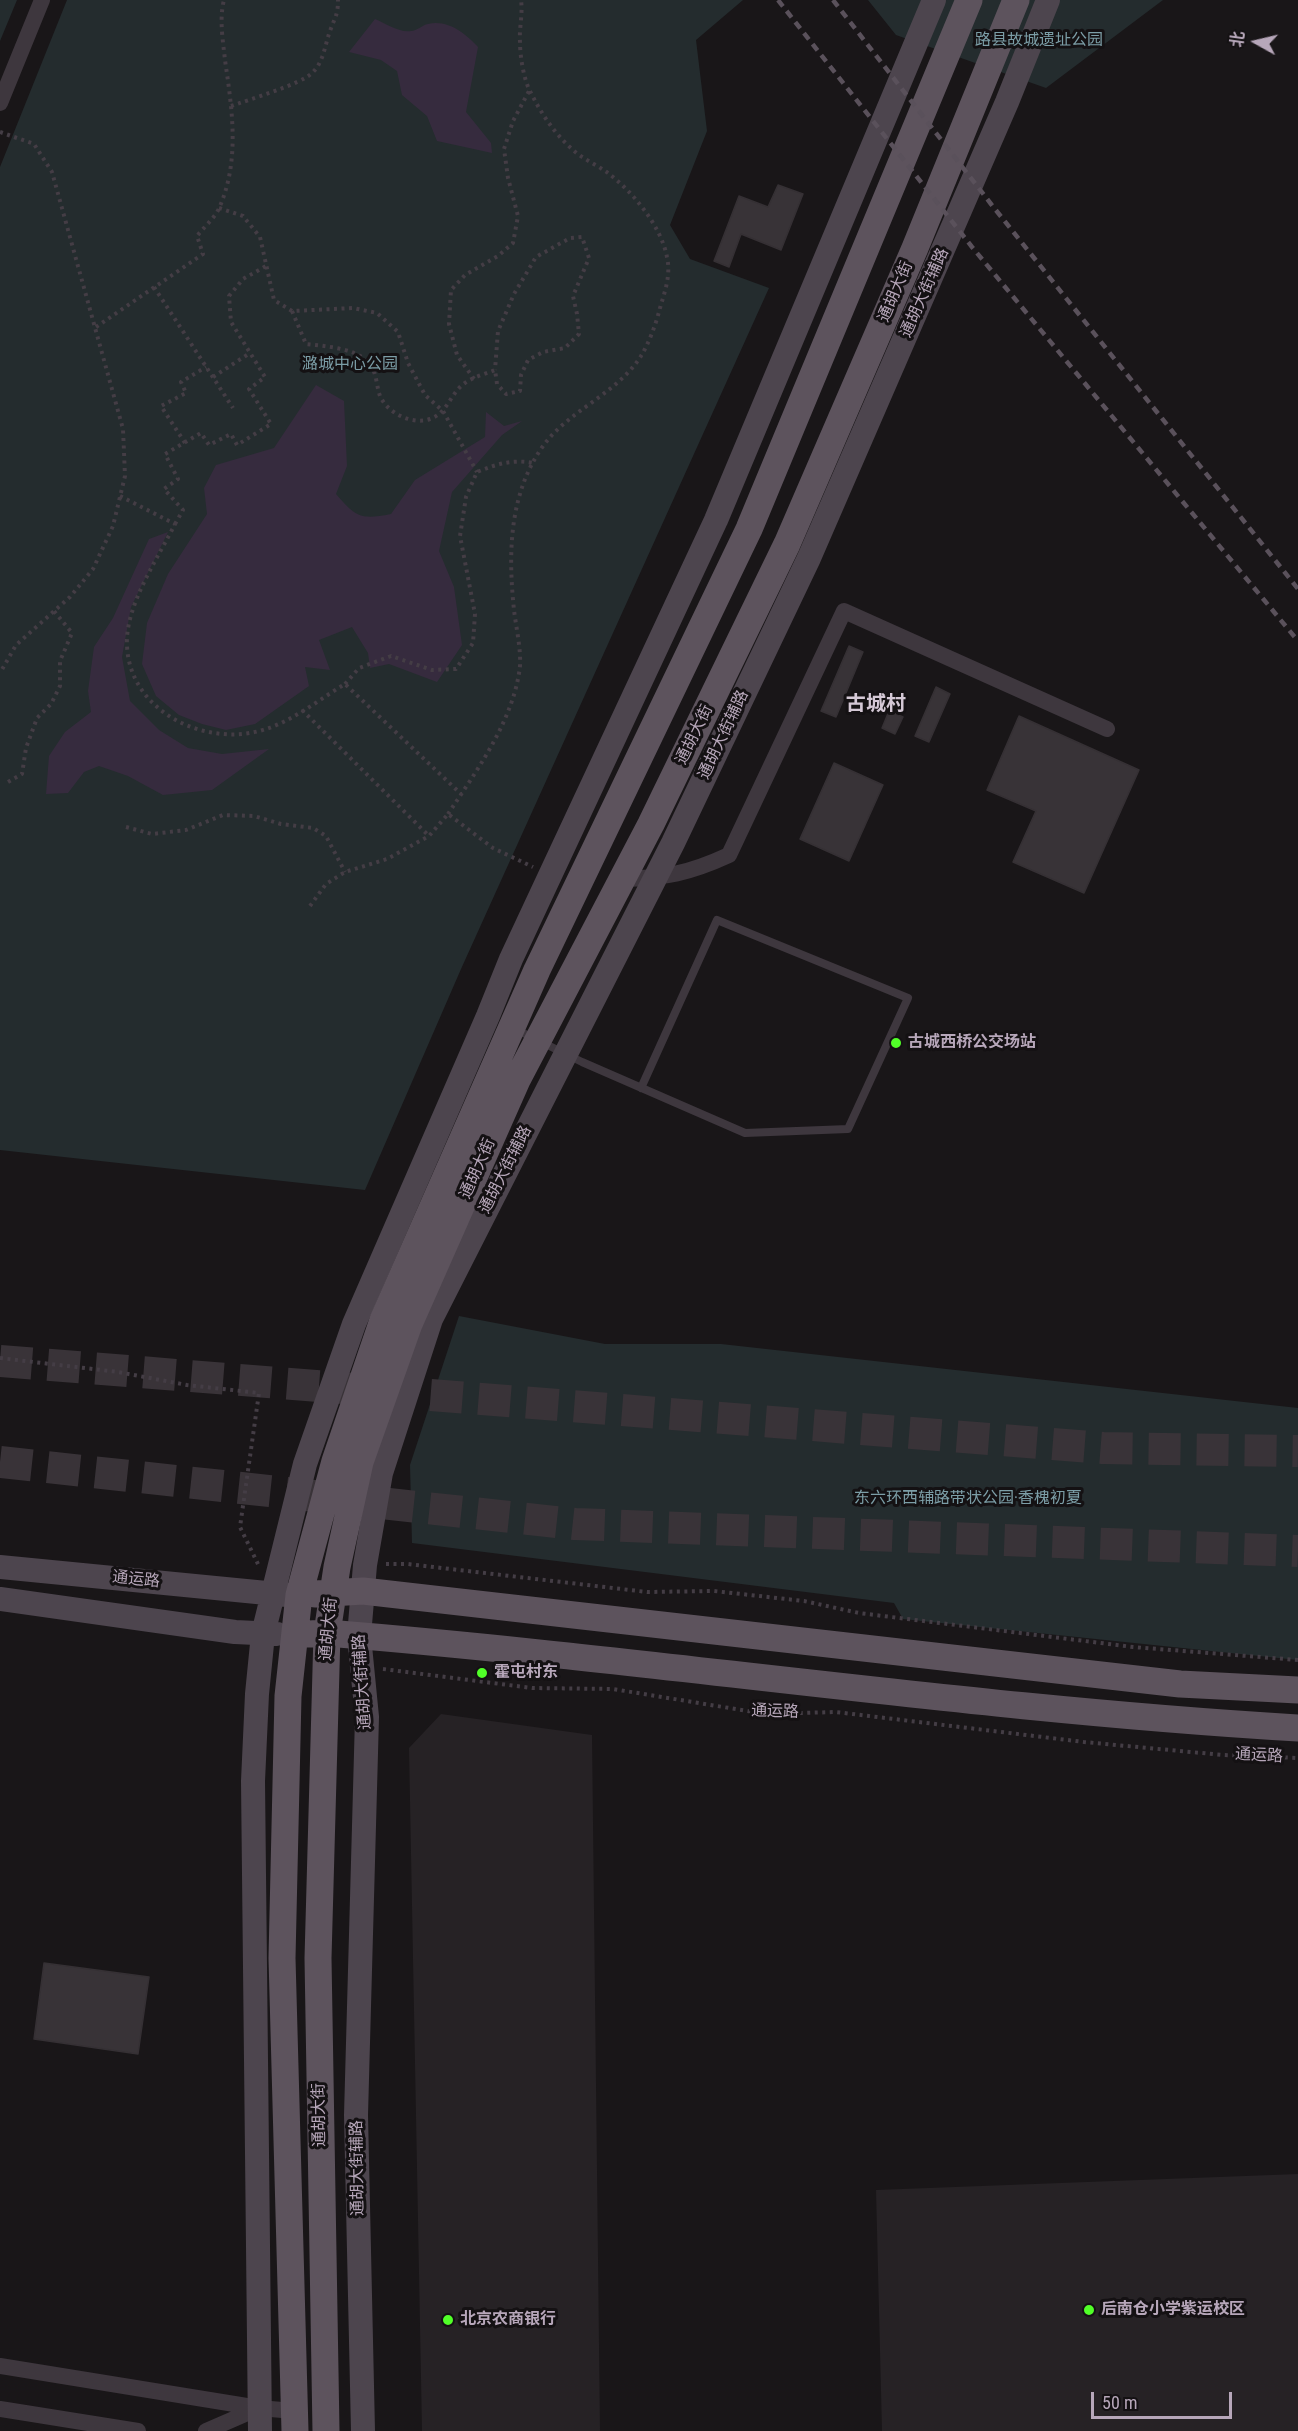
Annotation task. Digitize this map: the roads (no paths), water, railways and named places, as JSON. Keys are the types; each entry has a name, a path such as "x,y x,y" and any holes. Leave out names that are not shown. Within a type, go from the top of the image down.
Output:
{"main road":[{"name":"通胡大街","path":"294,2421 282,1958 288,1696 296,1634 286,1595 383,1320 500,1022 537,970 749,529 969,0"},
{"name":"通胡大街","path":"326,2431 318,1958 327,1634 332,1593 360,1462 409,1324 537,1040 651,824 787,544 915,248 1016,0"},
{"name":"通运路","path":"286,1595 363,1591 1179,1684 1298,1690"},
{"name":"通运路","path":"296,1634 359,1636 1164,1720 1298,1728"}],"street":[{"path":"0,103 42,0"},
{"path":"500,1022 511,959 716,520 934,0"},
{"name":"通胡大街辅路","path":"363,2431 356,2115 367,1717 359,1636 365,1565 381,1473 431,1319 655,879 809,558 998,124 1048,0"},
{"path":"622,879 655,879 698,870 729,855 844,611 1107,729"},
{"name":"通运路","path":"0,1567 286,1595"},
{"path":"259,2419 253,1781 263,1634 286,1595"},
{"name":"通运路","path":"0,1599 224,1630 263,1634 296,1634"},
{"path":"0,2366 259,2419 294,2421"},
{"path":"0,2409 138,2431"},
{"path":"207,2431 259,2419"}],"lane":[{"path":"500,1022 566,1055 641,1088 745,1133 848,1129 909,998 717,920 641,1088"}],"tunnel":[{"path":"0,1361 1103,1448 1298,1451"},
{"path":"0,1462 575,1524 1298,1551"}],"railway":[{"path":"778,0 972,247 1298,641"},
{"path":"833,0 991,204 1298,589"}],"place":[{"name":"古城西桥公交场站","path":"896,1043"},
{"name":"霍屯村东","path":"482,1673"},
{"name":"后南仓小学紫运校区","path":"1089,2310"},
{"name":"北京农商银行","path":"448,2320"}],"district":[{"name":"古城村","path":"876,705"}],"park label":[{"name":"路县故城遗址公园","path":"1039,41"},
{"name":"潞城中心公园","path":"350,365"},
{"name":"东六环西辅路带状公园·香槐初夏","path":"968,1499"}]}
